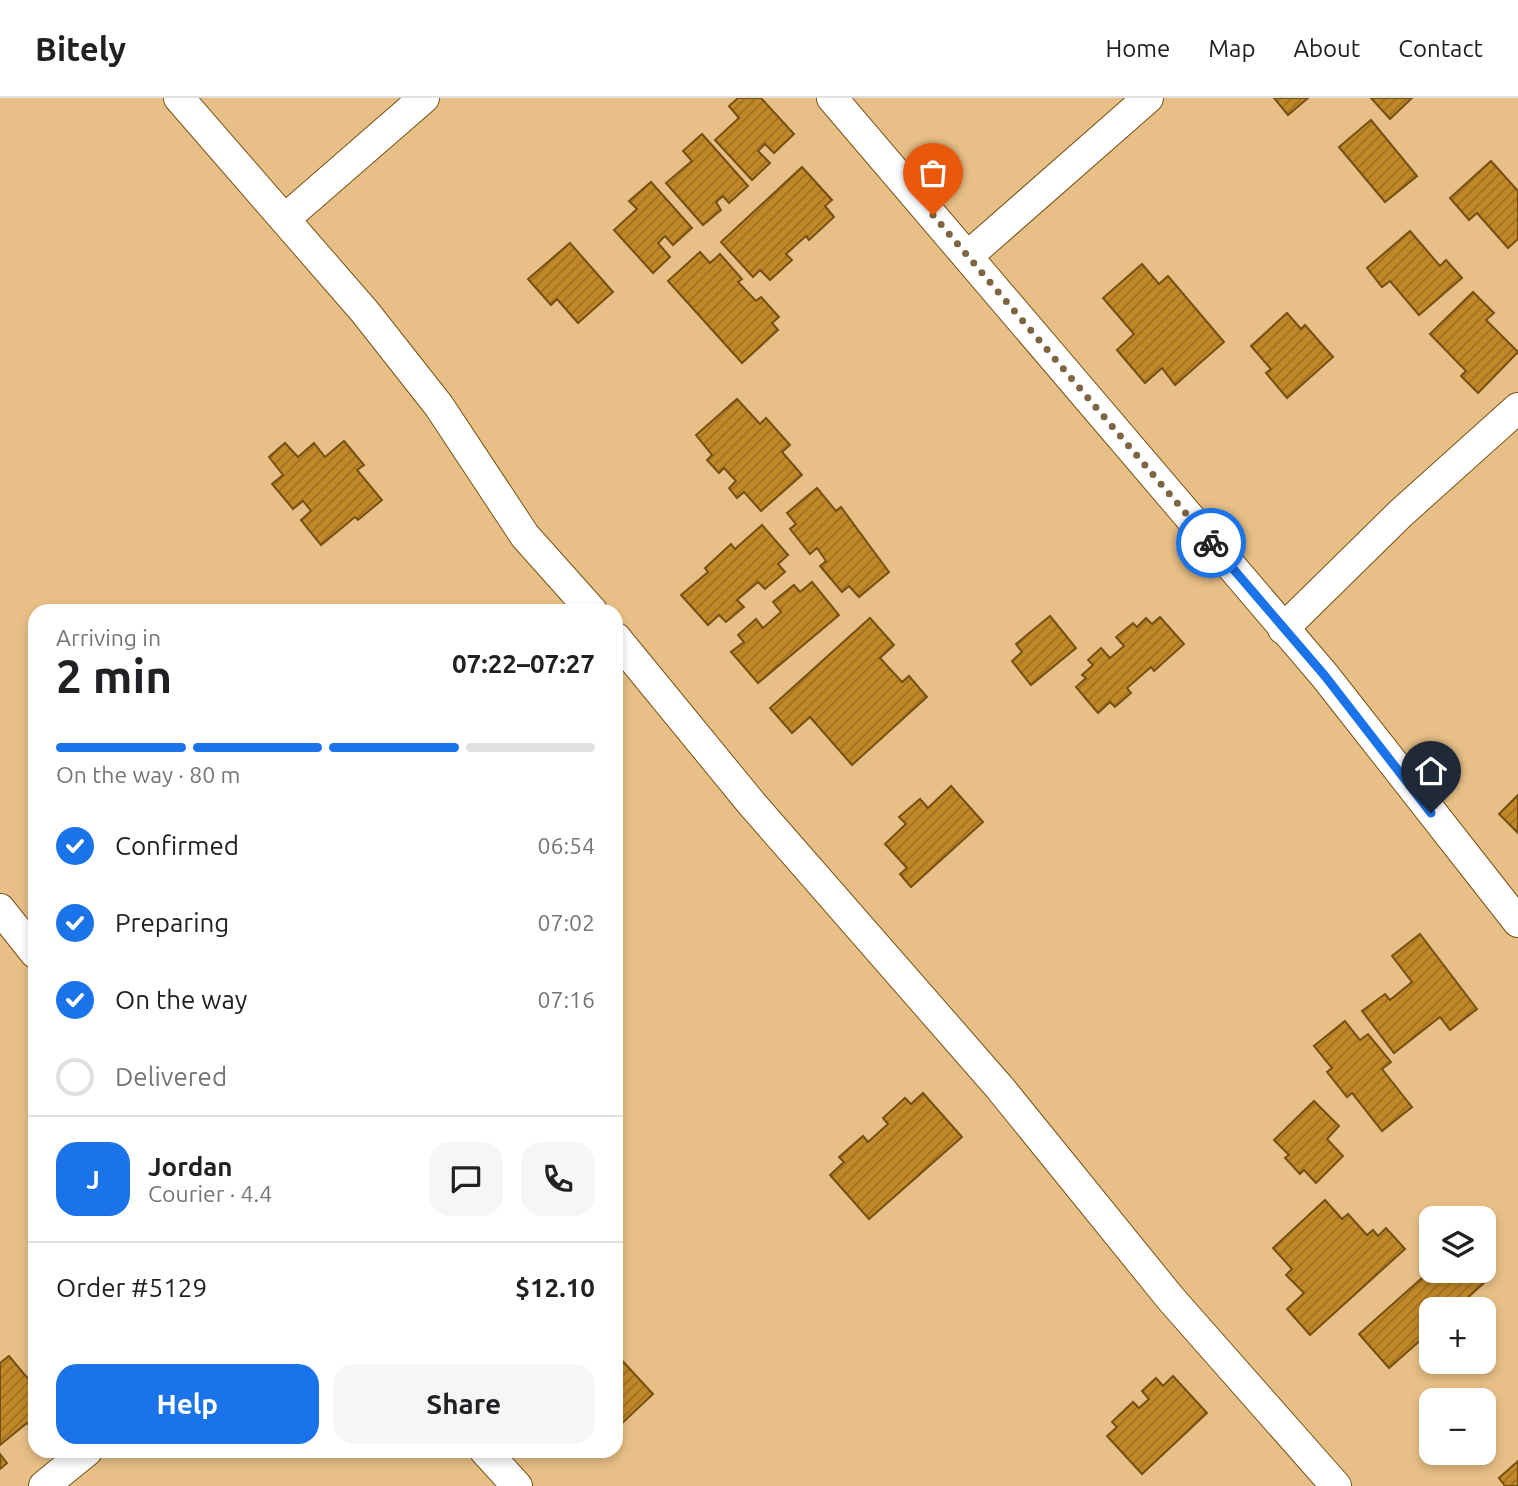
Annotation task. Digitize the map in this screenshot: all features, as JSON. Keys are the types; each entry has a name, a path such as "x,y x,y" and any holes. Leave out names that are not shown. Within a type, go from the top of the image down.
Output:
{"street":[{"path":"179,98 286,218 439,406 525,536 586,604"},
{"path":"286,218 424,98"},
{"path":"832,98 1325,676 1518,922"},
{"path":"968,256 1148,98"},
{"path":"1283,629 1400,514 1518,408"},
{"path":"623,647 752,804 1000,1088 1171,1299 1336,1486"},
{"path":"0,909 28,944"},
{"path":"44,1486 78,1458"},
{"path":"491,1458 517,1486"}],"building":[{"path":"738,98 761,98 794,134 774,153 765,144 758,151 770,163 752,180 715,140 739,118 729,106"},
{"path":"1274,98 1308,98 1288,115"},
{"path":"1371,98 1412,98 1390,119"},
{"path":"1371,120 1417,176 1385,202 1339,147"},
{"path":"702,134 748,186 729,203 723,196 716,202 721,210 703,225 666,183 692,161 683,151"},
{"path":"1491,161 1518,191 1518,239 1508,248 1477,213 1469,220 1450,198"},
{"path":"802,167 832,200 825,206 834,217 809,240 806,236 786,254 792,260 770,280 760,270 753,277 721,242"},
{"path":"651,182 692,228 673,245 665,236 658,243 670,257 653,273 614,230 637,209 629,201"},
{"path":"1410,231 1440,266 1446,260 1462,278 1419,315 1390,281 1382,287 1367,268"},
{"path":"570,243 613,292 578,323 557,299 551,305 528,279"},
{"path":"700,252 710,263 720,254 742,279 738,282 756,301 761,297 779,317 772,323 778,330 742,363 668,281"},
{"path":"1142,264 1159,284 1168,276 1224,342 1175,385 1162,368 1145,383 1117,350 1134,334 1103,298"},
{"path":"1473,292 1494,313 1486,320 1518,352 1478,393 1461,376 1466,371 1430,334"},
{"path":"1287,313 1301,329 1305,325 1333,357 1287,398 1266,373 1271,369 1251,346"},
{"path":"737,399 760,424 766,418 790,445 782,452 802,475 761,511 744,492 737,498 729,488 736,481 724,468 719,473 707,460 712,455 696,435"},
{"path":"344,441 364,465 357,470 382,500 358,520 355,517 321,545 301,520 311,511 303,501 293,509 272,484 283,475 269,457 285,443 298,457 314,443 325,457"},
{"path":"817,488 836,511 841,507 889,572 859,597 849,586 842,592 820,566 826,561 817,548 810,554 790,529 796,524 787,513"},
{"path":"762,525 788,555 778,564 785,572 765,589 758,582 737,600 744,607 726,622 719,615 708,625 681,595 708,572 705,568 731,544 735,549"},
{"path":"812,582 839,615 758,683 731,652 744,642 738,635 756,619 763,628 781,612 773,602 794,585 800,592"},
{"path":"1050,616 1076,648 1031,685 1012,661 1022,652 1016,644"},
{"path":"1160,617 1184,644 1154,671 1151,667 1127,688 1131,693 1115,707 1110,702 1098,713 1076,687 1086,678 1082,675 1093,665 1088,660 1101,648 1110,658 1124,646 1116,637 1133,623 1137,627 1146,618 1152,624"},
{"path":"870,618 894,645 880,658 902,682 909,676 927,697 852,765 810,717 792,733 770,708"},
{"path":"951,786 983,822 911,887 900,874 907,868 885,844 906,824 899,817 920,799 928,808"},
{"path":"1518,795 1518,833 1499,814"},
{"path":"1420,934 1477,1009 1450,1030 1440,1017 1394,1053 1362,1011 1385,994 1390,1000 1412,982 1392,956"},
{"path":"1345,1021 1360,1040 1368,1034 1391,1062 1382,1069 1412,1107 1382,1131 1352,1093 1347,1097 1327,1072 1332,1068 1314,1046"},
{"path":"923,1093 962,1137 869,1219 830,1175 844,1162 839,1157 863,1136 868,1142 888,1124 883,1118 905,1098 911,1104"},
{"path":"1314,1101 1339,1126 1327,1139 1343,1156 1316,1183 1304,1170 1300,1174 1285,1158 1289,1155 1274,1140"},
{"path":"1325,1200 1342,1219 1348,1214 1367,1235 1373,1230 1378,1236 1386,1228 1405,1249 1310,1335 1287,1309 1304,1293 1286,1275 1292,1269 1273,1248"},
{"path":"1419,1281 1419,1283 1484,1283 1468,1297 1419,1297 1419,1341 1389,1368 1359,1334"},
{"path":"9,1356 28,1379 28,1424 0,1445 0,1363"},
{"path":"623,1362 653,1394 623,1422"},
{"path":"1173,1376 1207,1413 1142,1474 1107,1436 1117,1427 1112,1422 1133,1402 1139,1408 1149,1399 1142,1391 1156,1378 1163,1386"},
{"path":"0,1454 7,1463 0,1469"},
{"path":"1518,1461 1518,1486 1505,1486 1499,1478"}],"way so far":[{"path":"933,215 1211,543"}],"route":[{"path":"1211,543 1325,676 1431,813"}]}
